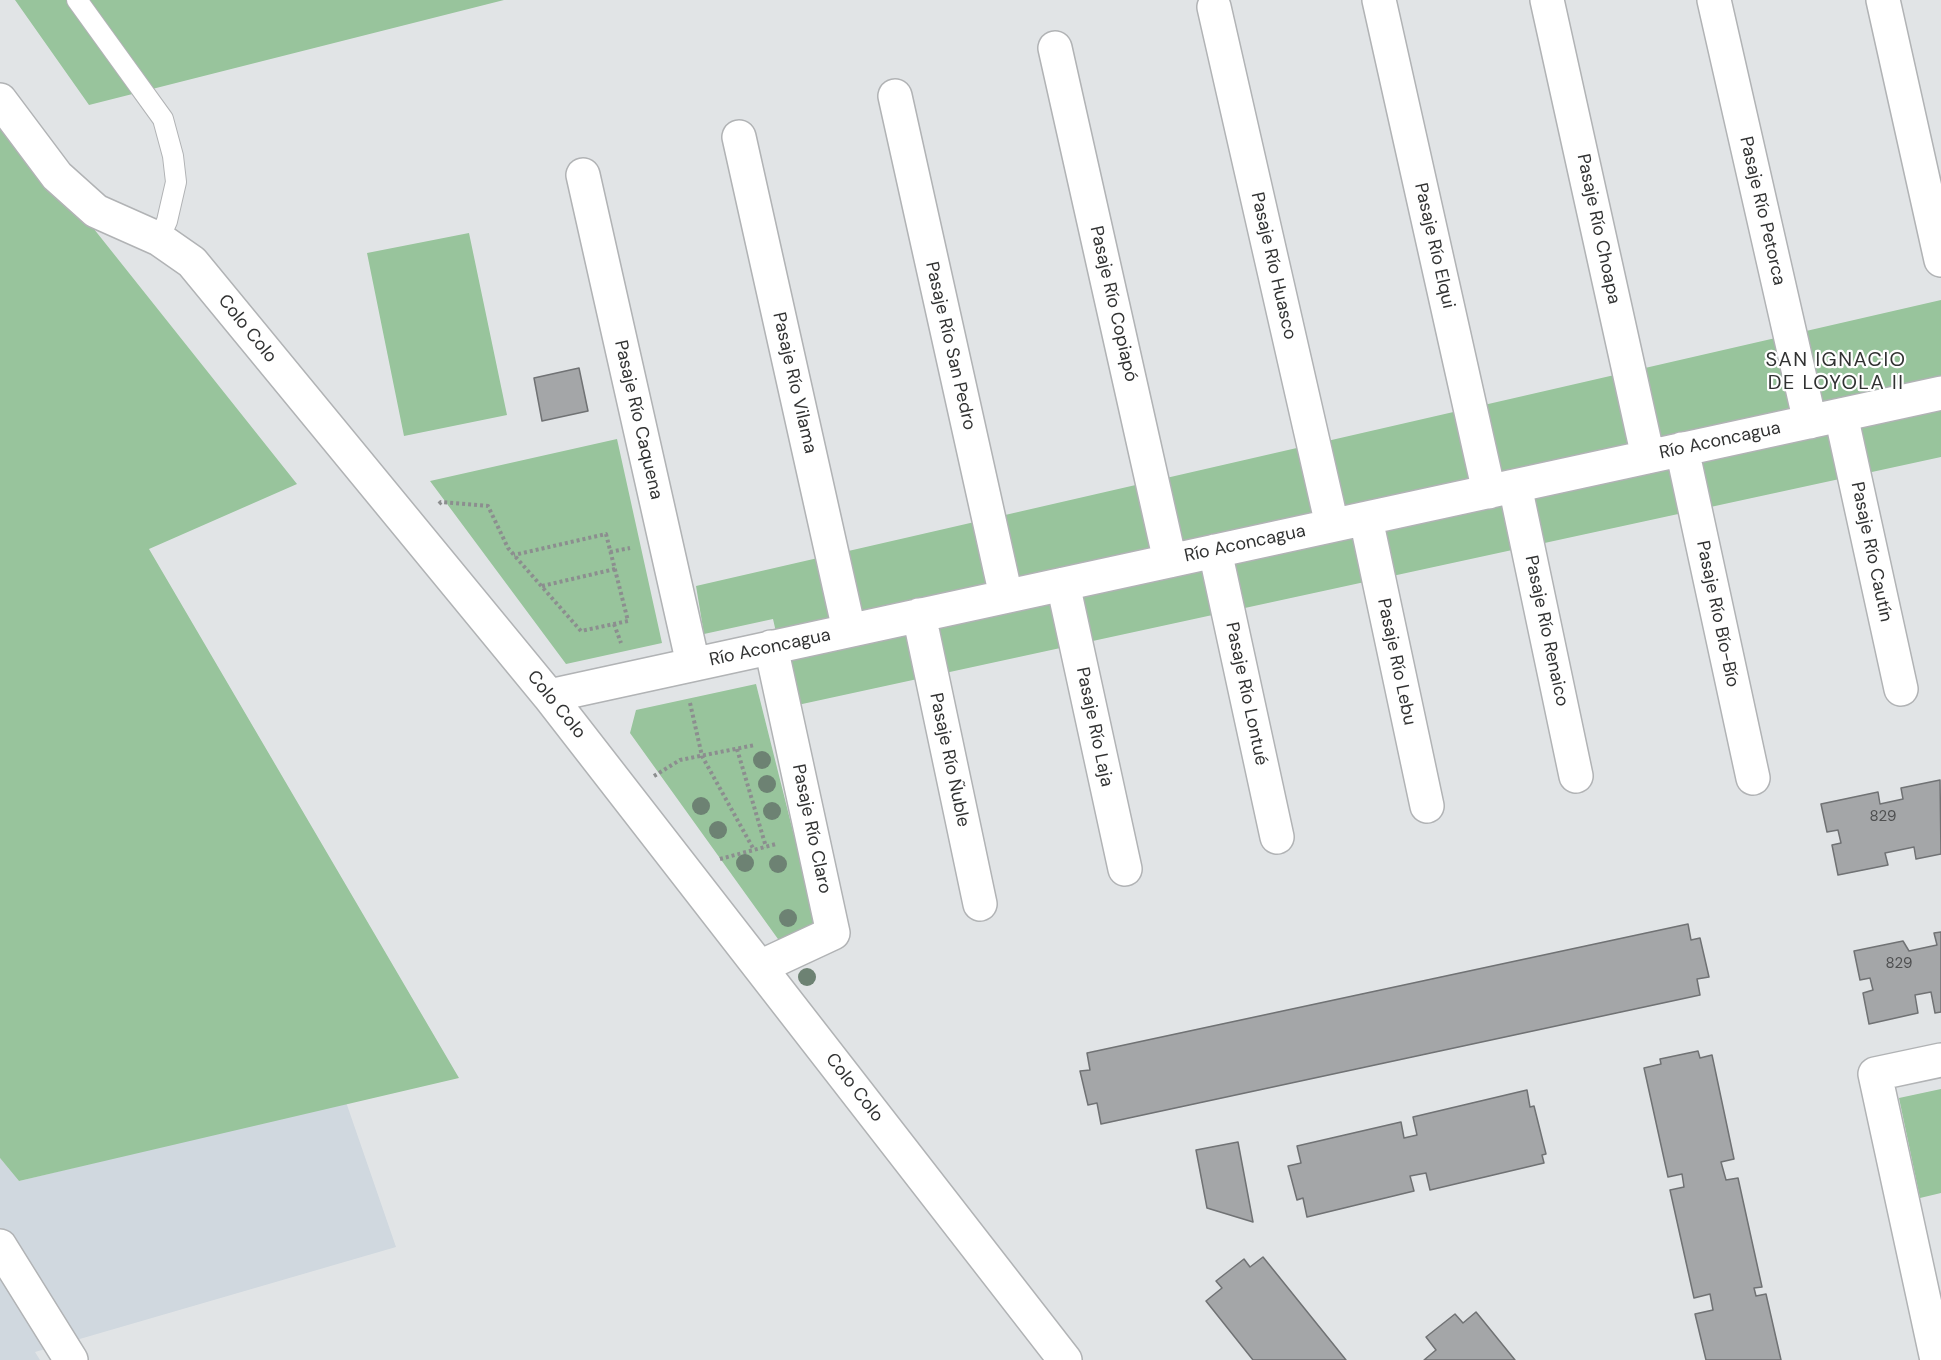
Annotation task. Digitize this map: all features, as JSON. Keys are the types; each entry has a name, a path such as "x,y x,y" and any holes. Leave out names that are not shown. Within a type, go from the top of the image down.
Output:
{"street":[{"name":"Pasaje Río Elqui","path":"1379,0 1502,489"},
{"name":"Pasaje Río Choapa","path":"1547,0 1648,457"},
{"name":"Pasaje Río Petorca","path":"1714,0 1810,422"},
{"path":"1882,0 1941,260"},
{"name":"Pasaje Río Huasco","path":"1214,7 1332,525"},
{"name":"Pasaje Río Copiapó","path":"1055,48 1170,561"},
{"name":"Pasaje Río San Pedro","path":"895,96 1006,597"},
{"name":"Colo Colo","path":"0,100 57,176 96,211 159,239 192,262 549,696 1065,1360"},
{"name":"Pasaje Río Vilama","path":"739,137 849,630"},
{"name":"Pasaje Río Caquena","path":"583,175 687,666"},
{"name":"Río Aconcagua","path":"549,696 1941,393"},
{"name":"Pasaje Río Cautín","path":"1842,415 1901,689"},
{"name":"Pasaje Río Bío-Bío","path":"1682,449 1753,778"},
{"name":"Pasaje Río Renaico","path":"1502,489 1576,776"},
{"name":"Pasaje Río Lebu","path":"1366,519 1427,806"},
{"name":"Pasaje Río Lontué","path":"1215,551 1277,837"},
{"name":"Pasaje Río Laja","path":"1063,584 1125,869"},
{"name":"Pasaje Río Ñuble","path":"919,615 980,904"},
{"name":"Pasaje Río Claro","path":"760,966 834,933 771,647"},
{"path":"1937,1360 1875,1074 1941,1060"},
{"path":"0,1246 71,1360"}],"lane":[{"path":"76,0 163,119 173,156 176,182 167,221 159,239"}],"path":[{"path":"408,524 441,502 488,506 508,548 514,555 542,586 581,631 628,621 606,534 514,555"},
{"path":"542,586 615,569"},
{"path":"687,666 702,756 754,850"},
{"path":"626,794 680,760 790,737"},
{"path":"737,748 766,846"},
{"path":"684,869 811,835"}],"shaded area":[{"path":"346,1102 396,1247 35,1352 40,1360 0,1360 0,1158 19,1181"}],"green space":[{"path":"15,0 504,0 89,105"},
{"path":"0,111 297,484 149,549 459,1078 19,1181 0,1158"},
{"path":"469,233 507,415 404,436 367,253"},
{"path":"1941,300 1941,457 793,706 773,619 704,634 696,586"},
{"path":"617,439 662,643 566,664 430,481"},
{"path":"756,684 818,931 783,946 630,733 636,710"},
{"path":"1941,1089 1941,1193 1920,1198 1899,1098"}],"building":[{"path":"579,368 588,411 542,421 534,378"},
{"path":"1940,780 1941,854 1916,859 1914,847 1885,853 1888,865 1838,875 1832,845 1841,843 1838,830 1827,832 1821,804 1878,792 1880,804 1903,799 1901,788"},
{"path":"1688,924 1691,940 1700,938 1709,977 1697,979 1700,995 1101,1124 1097,1103 1088,1105 1080,1071 1090,1070 1087,1053"},
{"path":"1941,932 1941,1012 1935,1013 1931,992 1915,995 1918,1013 1869,1024 1863,993 1873,990 1870,978 1860,980 1854,951 1903,941 1909,951 1937,945 1934,933"},
{"path":"1698,1051 1700,1058 1712,1055 1734,1159 1721,1162 1726,1180 1738,1178 1762,1287 1754,1288 1756,1296 1766,1294 1781,1360 1706,1360 1695,1314 1713,1310 1710,1294 1694,1298 1670,1190 1684,1187 1682,1174 1668,1177 1644,1068 1661,1064 1660,1059"},
{"path":"1527,1090 1530,1107 1534,1106 1546,1154 1542,1155 1544,1163 1430,1190 1426,1173 1410,1176 1414,1191 1307,1217 1303,1198 1297,1200 1288,1166 1301,1163 1297,1146 1401,1122 1404,1138 1417,1135 1413,1117"},
{"path":"1238,1142 1253,1222 1207,1208 1196,1150"},
{"path":"1263,1257 1346,1360 1253,1360 1206,1301 1222,1288 1216,1281 1244,1259 1250,1267"},
{"path":"1476,1312 1515,1360 1424,1360 1436,1350 1426,1337 1455,1314 1463,1323"}],"district":[{"name":"SAN IGNACIO DE LOYOLA II","path":"1836,372"}]}
